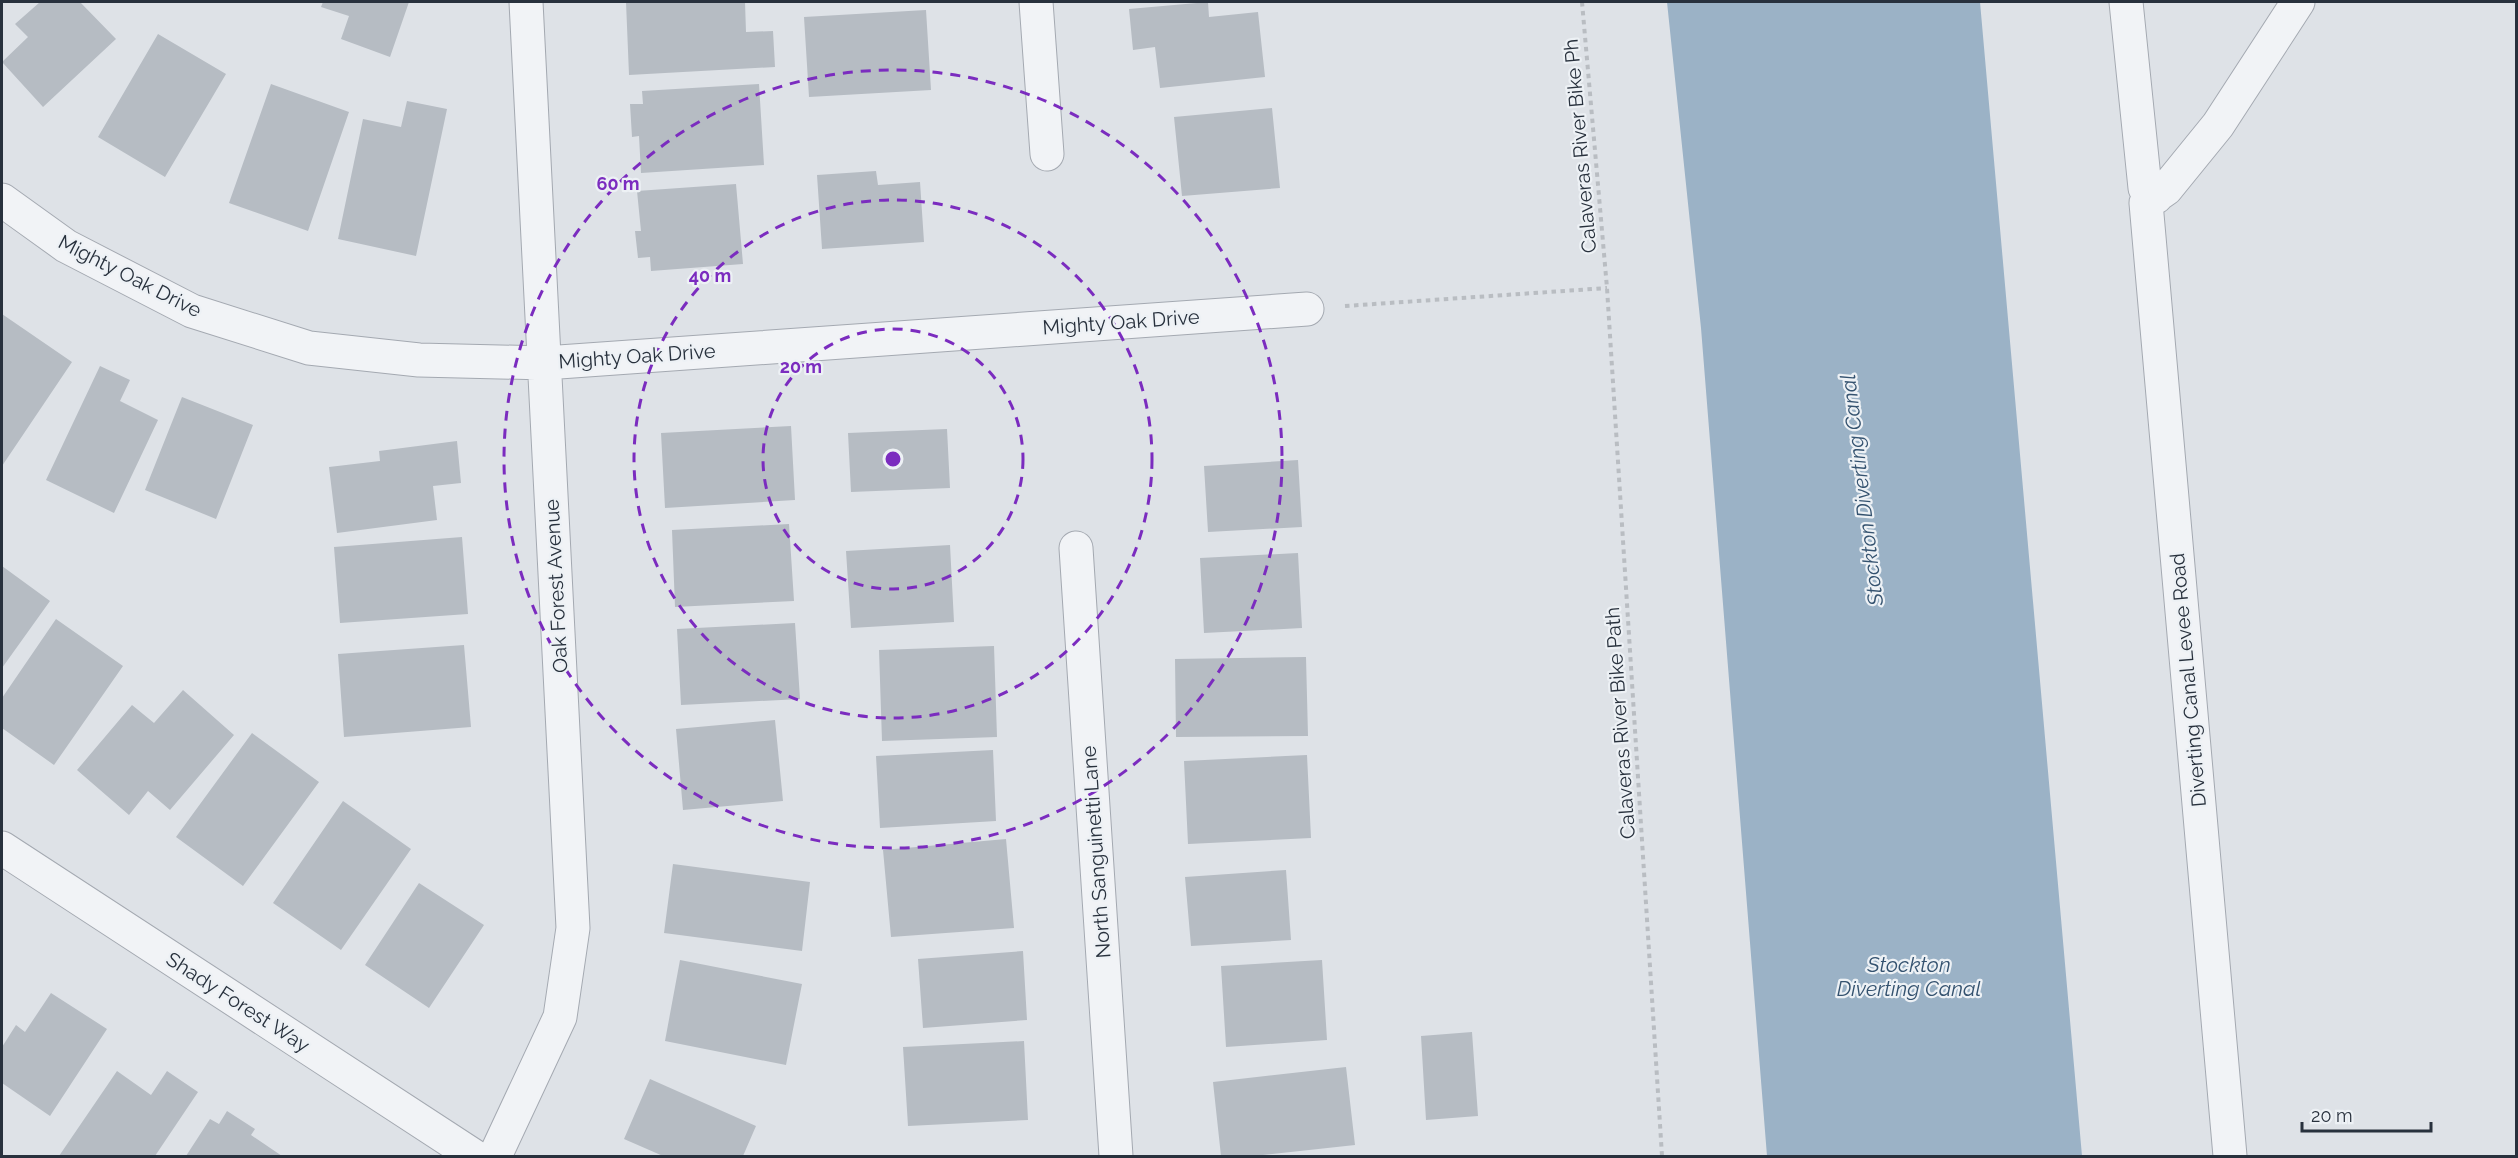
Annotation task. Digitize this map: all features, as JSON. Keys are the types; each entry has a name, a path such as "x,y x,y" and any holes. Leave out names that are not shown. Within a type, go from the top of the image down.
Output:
{"street":[{"name":"Oak Forest Avenue","path":"495,1156 560,1017 573,928 526,2"},
{"path":"1036,2 1047,154"},
{"path":"2127,2 2145,188 2151,200 2166,189 2217,125 2298,2"},
{"name":"Mighty Oak Drive","path":"2,200 66,246 192,311 309,348 419,360 545,363 1307,309"},
{"name":"Diverting Canal Levee Road","path":"2151,200 2230,1156"},
{"name":"North Sanguinetti Lane","path":"1076,548 1116,1156"},
{"name":"Shady Forest Way","path":"2,848 474,1156"}],"path":[{"name":"Calaveras River Bike Ph","path":"1582,2 1607,288"},
{"path":"1307,309 1607,288"},
{"name":"Calaveras River Bike Path","path":"1607,288 1662,1156"}],"water":[{"name":"Stockton Diverting Canal","path":"1667,2 1980,2 2082,1156 1767,1156 1701,328"}],"building":[{"path":"40,2 80,2 116,39 43,107 2,62 28,37 15,24"},
{"path":"323,2 409,2 390,57 341,39 349,16 321,7"},
{"path":"626,2 745,2 746,32 773,31 775,67 629,75"},
{"path":"1208,2 1209,17 1258,12 1265,77 1160,88 1155,47 1133,50 1129,9"},
{"path":"926,10 931,90 809,97 804,17"},
{"path":"158,34 226,74 165,177 98,137"},
{"path":"271,84 349,112 308,231 229,203"},
{"path":"759,84 764,165 641,173 639,136 632,137 630,104 643,104 642,91"},
{"path":"407,101 447,109 416,256 338,239 363,119 401,127"},
{"path":"1272,108 1280,188 1182,196 1174,117"},
{"path":"876,171 878,185 920,182 924,242 822,249 817,175"},
{"path":"736,184 743,264 651,271 650,257 638,258 635,231 641,231 637,191"},
{"path":"2,314 72,362 2,466"},
{"path":"100,366 130,380 120,401 158,420 114,513 46,480"},
{"path":"182,397 253,425 216,519 145,490"},
{"path":"791,426 795,500 665,508 661,433"},
{"path":"947,429 950,488 851,492 848,433"},
{"path":"457,441 461,483 433,486 437,520 337,533 329,467 380,461 379,451"},
{"path":"1298,460 1302,527 1208,532 1204,466"},
{"path":"789,524 794,601 675,607 672,530"},
{"path":"462,537 468,614 340,623 334,547"},
{"path":"950,545 954,622 851,628 846,551"},
{"path":"1298,553 1302,628 1204,633 1200,558"},
{"path":"2,566 50,601 2,668"},
{"path":"56,619 123,666 54,765 2,728 2,698"},
{"path":"795,623 800,699 681,705 677,629"},
{"path":"464,645 471,727 344,737 338,654"},
{"path":"994,646 997,737 882,741 879,650"},
{"path":"1306,657 1308,736 1176,737 1175,659"},
{"path":"183,690 234,735 170,810 148,791 129,815 77,770 132,705 154,723"},
{"path":"775,720 783,801 683,810 676,729"},
{"path":"252,733 319,782 243,886 176,837"},
{"path":"993,750 996,821 880,828 876,756"},
{"path":"1307,755 1311,838 1188,844 1184,761"},
{"path":"343,801 411,849 341,950 273,903"},
{"path":"1006,839 1014,928 891,937 883,850"},
{"path":"673,864 810,882 802,951 664,933"},
{"path":"1286,870 1291,940 1191,946 1185,877"},
{"path":"419,883 484,925 429,1008 365,965"},
{"path":"1023,951 1027,1020 923,1028 918,959"},
{"path":"680,960 802,984 786,1065 665,1041"},
{"path":"1322,960 1327,1040 1226,1047 1221,966"},
{"path":"51,993 107,1029 50,1116 2,1083 2,1047 16,1025 25,1032"},
{"path":"1472,1032 1478,1116 1426,1120 1421,1036"},
{"path":"1024,1041 1028,1120 908,1126 903,1047"},
{"path":"1346,1067 1355,1145 1254,1156 1221,1156 1213,1082"},
{"path":"117,1071 151,1095 167,1071 198,1092 155,1156 59,1156"},
{"path":"650,1079 756,1126 743,1156 663,1156 624,1139"},
{"path":"227,1111 255,1129 251,1135 282,1156 186,1156 210,1119 219,1124"}]}
